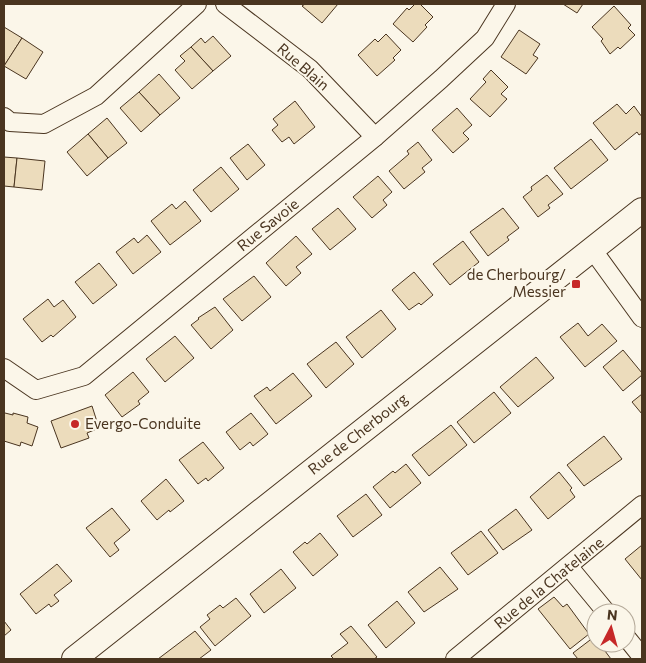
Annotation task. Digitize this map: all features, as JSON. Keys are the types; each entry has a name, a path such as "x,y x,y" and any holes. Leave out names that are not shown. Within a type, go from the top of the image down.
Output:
{"street":[{"path":"4,117 10,122 44,124 96,96 197,4"},
{"name":"Rue Blain","path":"224,4 310,69 375,137"},
{"name":"Rue Savoie","path":"4,368 36,390 84,376 375,137 484,38 506,4"},
{"name":"Rue de Cherbourg","path":"74,659 642,210"},
{"path":"592,249 642,318"},
{"name":"Rue de la Chatelaine","path":"455,659 642,505"},
{"path":"569,567 599,603"}],"building":[{"path":"305,4 338,4 322,23 302,6"},
{"path":"415,4 420,4 433,17 425,25 427,27 413,42 393,24 407,8 409,10"},
{"path":"563,4 583,4 577,13"},
{"path":"614,6 631,25 628,28 635,35 620,49 618,47 610,54 601,41 603,39 592,27"},
{"path":"4,27 22,38 4,66"},
{"path":"519,30 540,44 533,55 538,58 526,74 501,57"},
{"path":"386,34 401,50 393,58 395,60 377,76 358,55 375,39 378,42"},
{"path":"213,36 231,56 213,71 191,47 201,38 205,43"},
{"path":"22,38 43,52 26,79 4,66"},
{"path":"191,47 213,71 192,89 175,70 185,61 180,56"},
{"path":"491,70 508,87 501,94 507,99 490,117 470,99 486,82 483,79"},
{"path":"159,74 180,98 160,115 139,92"},
{"path":"139,92 160,115 141,132 120,108"},
{"path":"295,101 315,127 294,144 289,137 282,142 272,130 278,125 273,119"},
{"path":"617,104 626,114 634,106 642,117 642,133 639,135 637,132 615,150 593,123"},
{"path":"457,108 472,125 463,133 469,139 453,153 432,130"},
{"path":"107,118 127,143 108,158 88,134"},
{"path":"88,134 108,158 87,176 67,152"},
{"path":"591,139 608,160 571,189 554,168"},
{"path":"418,142 432,160 422,168 425,172 404,189 389,171 409,154 407,151"},
{"path":"248,144 265,165 247,180 230,158"},
{"path":"4,157 17,158 14,187 4,186"},
{"path":"17,158 45,161 42,190 14,187"},
{"path":"221,167 239,189 211,212 193,190"},
{"path":"547,175 563,194 548,205 550,208 538,217 523,197 532,190 531,187"},
{"path":"378,176 392,192 383,200 387,205 372,218 353,197"},
{"path":"185,201 201,221 170,245 151,221 172,204 176,209"},
{"path":"338,208 356,229 330,250 312,229"},
{"path":"503,208 519,228 507,237 509,240 488,256 470,232"},
{"path":"147,235 161,252 133,274 116,252 134,238 138,243"},
{"path":"296,236 312,254 296,267 301,273 286,286 266,263"},
{"path":"463,241 479,262 450,285 433,264"},
{"path":"99,263 117,285 93,304 75,282"},
{"path":"414,272 433,295 421,305 419,303 409,310 392,290"},
{"path":"254,276 271,297 242,321 223,299"},
{"path":"48,299 54,307 63,300 76,317 53,337 51,335 42,342 23,319"},
{"path":"215,307 233,330 211,349 191,325"},
{"path":"381,310 396,329 362,358 346,337"},
{"path":"578,323 588,336 602,324 617,341 585,367 560,337"},
{"path":"175,336 194,358 165,382 146,359"},
{"path":"336,342 354,364 326,388 307,364"},
{"path":"623,350 642,375 623,391 603,367"},
{"path":"536,357 554,378 518,407 500,387"},
{"path":"133,372 149,392 138,401 140,404 122,417 105,395"},
{"path":"293,373 312,396 276,424 254,396 267,387 270,391"},
{"path":"494,392 511,413 474,443 457,422"},
{"path":"642,394 642,414 632,402"},
{"name":"Evergo-Conduite","path":"92,406 99,428 87,433 89,438 61,448 51,421"},
{"path":"5,413 28,417 27,423 38,427 32,446 21,442 20,446 4,441"},
{"path":"251,413 268,434 253,446 250,442 240,450 226,432"},
{"path":"451,425 467,445 429,476 412,455"},
{"path":"604,436 622,459 584,486 567,465"},
{"path":"203,442 224,468 208,481 206,478 198,484 179,460"},
{"path":"406,464 421,483 390,508 373,487 393,471 395,473"},
{"path":"559,472 572,488 570,490 575,497 548,519 530,497"},
{"path":"166,479 184,501 157,520 141,501"},
{"path":"366,494 382,515 353,537 337,516"},
{"path":"112,508 130,530 114,543 119,550 110,557 86,528"},
{"path":"516,509 532,530 503,550 488,530"},
{"path":"481,531 498,553 468,575 451,553"},
{"path":"320,533 338,555 313,576 293,552 305,542 307,544"},
{"path":"642,545 642,580 625,559"},
{"path":"57,564 72,581 54,595 59,601 51,607 49,604 36,614 20,594"},
{"path":"440,567 458,589 424,612 408,592"},
{"path":"281,569 296,588 264,613 250,594"},
{"path":"554,597 563,607 567,604 586,630 586,636 570,649 538,609"},
{"path":"236,598 251,616 215,646 200,627 210,619 207,615 220,605 223,608"},
{"path":"397,601 415,623 386,648 368,625"},
{"path":"4,621 11,630 4,636"},
{"path":"351,626 377,657 374,659 334,659 331,656 348,643 340,634"},
{"path":"195,631 211,650 199,659 158,659"},
{"path":"586,643 586,653 606,653 611,659 578,659 573,653"}],"place":[{"name":"de Cherbourg/ Messier","path":"576,284"},
{"name":"Evergo-Conduite","path":"75,424"}]}
